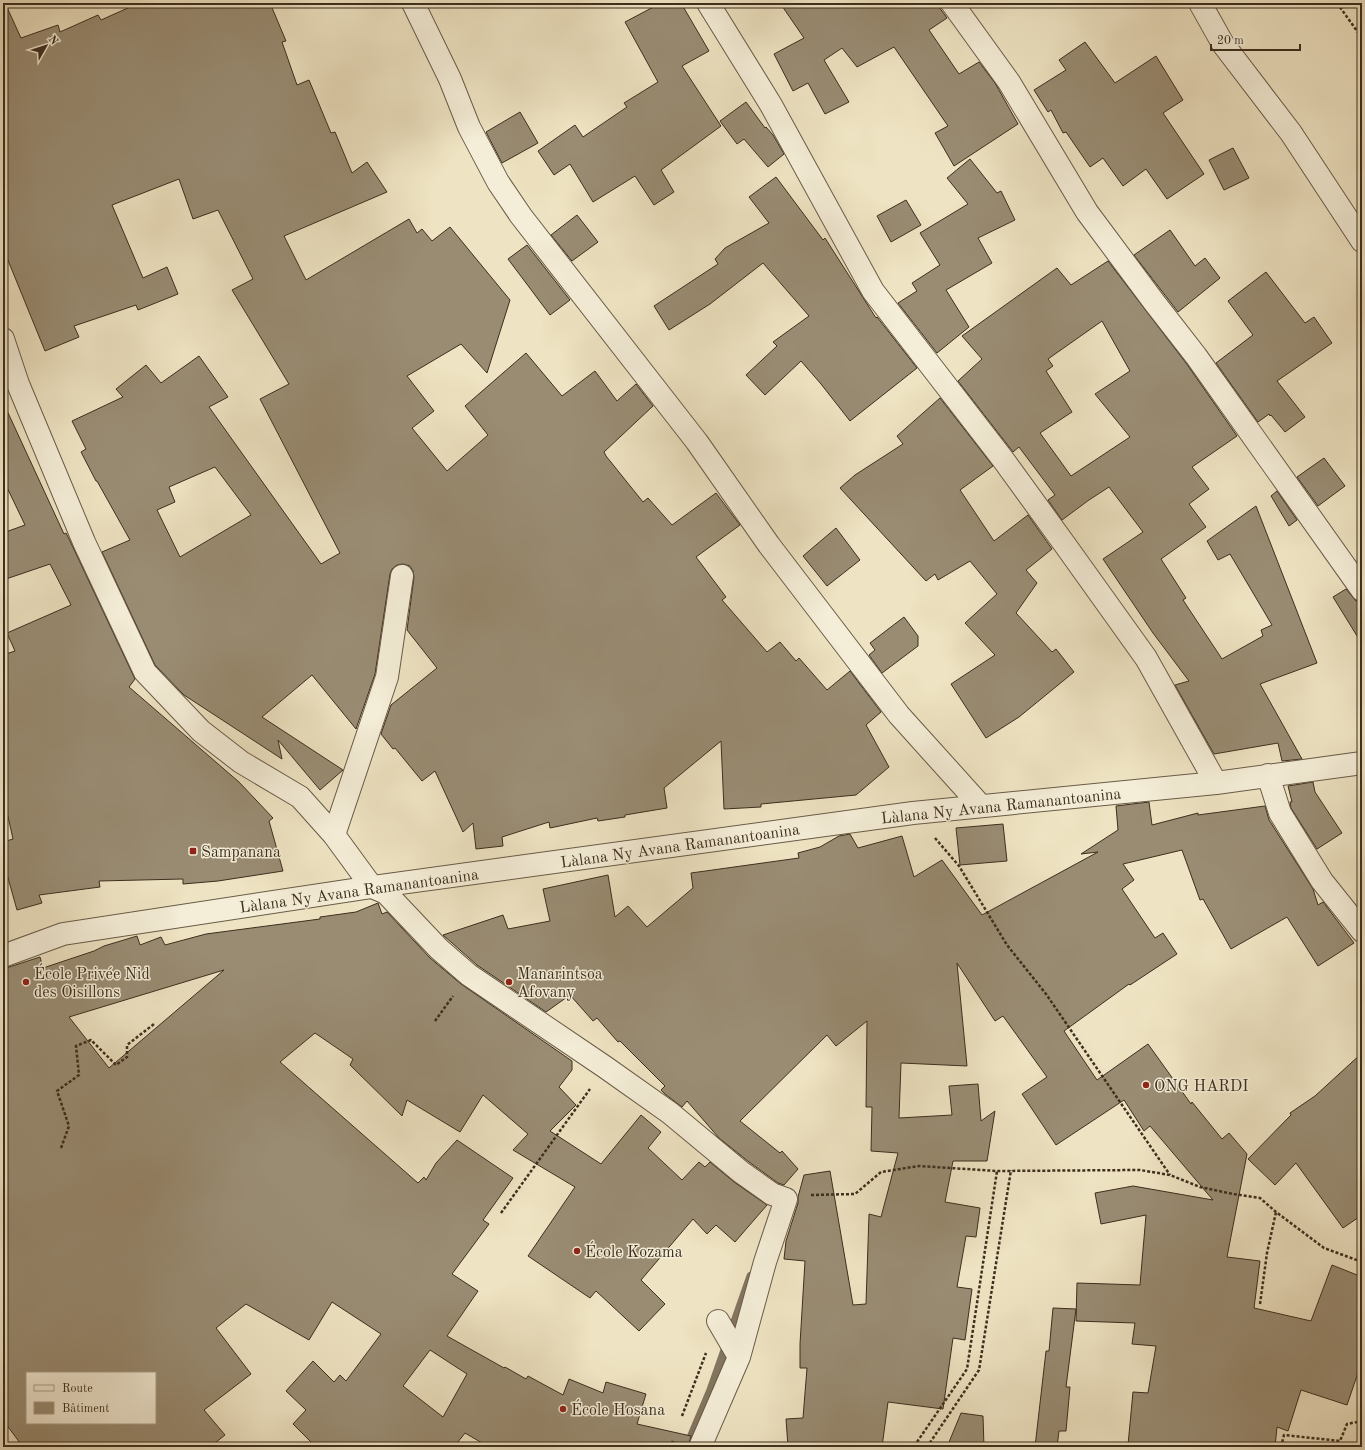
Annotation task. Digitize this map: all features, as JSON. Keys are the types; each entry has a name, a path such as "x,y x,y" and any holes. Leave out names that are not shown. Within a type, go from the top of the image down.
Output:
{"street":[{"path":"413,3 450,79 469,127 498,182 521,216 697,442 769,544 899,715 981,806"},
{"path":"708,3 771,105 873,290 1002,458 1146,658 1216,783"},
{"path":"952,3 1009,82 1087,212 1196,356 1362,590"},
{"path":"1200,3 1223,44 1291,133 1362,241"},
{"path":"3,339 18,384 84,542 145,672 201,731 241,762 300,797 334,835 372,887 386,893 439,949 469,975 606,1067 670,1113 741,1172 772,1194 786,1199 765,1262 738,1357 700,1447"},
{"path":"334,835 387,677 402,576"},
{"name":"Làlana Ny Avana Ramanantoanina","path":"3,956 63,934 372,887 914,813 1216,783 1362,763"},
{"path":"1268,775 1280,813 1322,881 1362,931"},
{"path":"718,1321 738,1357"}],"path":[{"path":"1337,3 1362,38"},
{"path":"914,813 959,866 1007,945 1046,994 1170,1175"},
{"path":"61,1148 69,1126 58,1091 79,1075 76,1046 91,1040 116,1065 127,1057 127,1045 154,1024"},
{"path":"501,1213 606,1067"},
{"path":"786,1199 819,1194 855,1194 881,1172 919,1166 997,1171 1140,1170 1170,1175 1200,1187 1260,1198 1324,1248 1362,1262"},
{"path":"928,1447 978,1370 1011,1170"},
{"path":"917,1447 917,1442 967,1369 997,1171"},
{"path":"1260,1304 1267,1253 1276,1212"},
{"path":"1281,1447 1284,1435 1340,1441 1347,1424 1362,1421"}],"building":[{"path":"3,3 5,3 21,38 58,25 60,32 98,15 101,20 139,3 270,3 286,41 282,42 297,85 309,80 331,133 335,132 352,173 367,162 387,192 284,236 306,280 409,219 417,233 422,229 432,241 450,227 510,300 487,373 461,344 407,376 434,411 412,428 447,471 488,435 465,406 526,353 562,396 595,371 617,401 636,384 653,406 604,452 606,456 643,502 648,498 672,525 716,493 740,525 696,557 726,597 722,600 767,652 780,642 796,661 799,658 827,690 850,671 881,712 866,725 889,767 856,795 761,804 761,807 724,809 721,741 664,788 667,808 598,821 597,818 550,828 549,822 502,837 503,846 476,849 473,823 463,832 435,771 422,781 395,748 393,749 381,734 391,705 437,668 407,630 414,577 410,566 403,564 397,565 392,569 390,574 375,674 356,729 312,675 262,717 343,770 320,790 278,740 282,759 184,695 155,665 102,552 130,540 81,452 86,449 72,421 123,397 116,389 146,365 161,383 199,356 228,397 209,407 321,564 340,553 260,399 289,384 232,290 253,279 218,210 193,219 179,179 112,205 143,278 167,267 178,294 138,310 136,305 74,326 79,337 45,351 3,248","holes":["215,467 251,515 180,557 157,510 175,502 169,487"]},
{"path":"661,3 681,3 709,51 682,66 721,126 661,170 674,192 654,205 635,176 593,202 570,164 554,175 538,151 575,125 583,137 627,107 624,103 658,82 625,22"},
{"path":"780,3 936,3 947,18 929,30 959,74 979,62 995,83 1018,124 954,166 935,133 948,126 894,47 857,67 842,48 824,60 849,102 825,114 808,83 793,91 774,54 804,38"},
{"path":"1085,42 1115,83 1156,56 1183,100 1163,113 1204,174 1167,199 1146,169 1123,186 1103,158 1090,167 1066,132 1063,133 1051,110 1048,112 1034,90 1066,70 1059,60"},
{"path":"746,102 765,128 766,127 773,135 784,154 768,167 744,139 737,144 720,121"},
{"path":"520,112 538,143 502,163 486,132"},
{"path":"1233,148 1249,178 1224,190 1209,160"},
{"path":"970,159 997,193 1001,191 1015,220 978,238 992,263 946,290 969,327 937,353 898,303 917,291 912,283 940,265 920,233 968,204 947,178"},
{"path":"776,177 823,240 825,238 876,318 877,317 917,368 850,421 801,361 765,395 746,375 777,346 773,342 809,316 763,263 710,304 669,330 654,306 718,264 715,259 725,248 769,223 749,197"},
{"path":"906,200 921,225 891,242 877,216"},
{"path":"577,215 598,242 572,261 551,235"},
{"path":"1170,230 1195,266 1205,258 1220,278 1178,312 1134,255"},
{"path":"527,245 570,300 550,315 508,259"},
{"path":"1108,261 1186,363 1237,436 1192,467 1209,489 1189,504 1206,527 1161,559 1186,598 1183,600 1222,659 1263,636 1261,630 1272,625 1230,554 1218,560 1207,541 1256,506 1317,663 1260,684 1302,759 1282,761 1278,743 1214,754 1175,685 1189,681 1153,633 1103,559 1143,532 1109,487 1062,520 1048,500 1055,495 1019,447 1013,452 958,381 982,359 962,336 1057,268 1071,285","holes":["1102,321 1130,371 1095,394 1130,437 1071,476 1040,433 1072,412 1046,371 1053,366 1048,359"]},
{"path":"1266,272 1305,323 1314,317 1332,343 1277,381 1305,417 1285,432 1269,414 1258,422 1216,363 1253,335 1228,301"},
{"path":"940,398 993,466 960,490 994,541 1028,515 1052,549 1026,570 1037,583 1016,613 1052,652 1056,649 1074,672 1019,717 986,738 951,684 995,655 965,623 997,594 970,561 938,580 935,574 926,581 840,488 855,475 903,444 897,436"},
{"path":"3,402 64,534 66,533 70,541 135,679 129,687 239,782 273,818 269,821 283,871 218,881 183,884 183,879 99,881 100,887 39,895 42,903 17,910 3,860 3,842 13,839 3,794 3,655 15,651 7,633 71,605 50,564 3,580 3,533 25,525 3,479"},
{"path":"1324,458 1345,486 1318,506 1297,477"},
{"path":"1277,491 1297,520 1289,526 1271,496"},
{"path":"836,528 860,560 827,586 803,556"},
{"path":"1346,589 1356,601 1362,602 1362,644 1333,597"},
{"path":"904,617 918,636 918,646 882,673 869,655 875,650 870,643"},
{"path":"1313,782 1315,792 1342,833 1317,849 1291,808 1290,802 1292,802 1288,786"},
{"path":"1149,802 1152,825 1198,813 1198,815 1265,806 1269,820 1313,889 1318,905 1323,902 1354,943 1318,966 1287,917 1231,949 1203,899 1200,900 1182,850 1123,864 1134,880 1122,889 1155,938 1163,933 1177,954 1130,985 1129,984 1064,1031 1097,1080 1148,1044 1191,1104 1192,1102 1222,1139 1229,1133 1247,1154 1227,1257 1260,1261 1254,1308 1311,1321 1332,1265 1362,1277 1362,1361 1347,1405 1301,1390 1288,1431 1277,1427 1275,1447 1146,1447 1128,1445 1133,1392 1148,1393 1156,1346 1132,1344 1135,1323 1076,1321 1077,1283 1140,1285 1146,1215 1101,1224 1095,1193 1133,1186 1213,1200 1150,1126 1144,1131 1124,1100 1056,1145 1022,1094 1047,1077 1003,1016 995,1021 957,963 967,1066 901,1063 899,1118 952,1115 949,1086 978,1084 981,1121 995,1111 987,1161 953,1161 945,1202 980,1208 976,1237 966,1236 957,1287 972,1289 965,1340 953,1338 943,1409 888,1402 882,1447 788,1447 786,1419 803,1418 807,1368 800,1368 800,1344 805,1261 784,1259 786,1241 798,1203 798,1197 804,1175 830,1171 853,1305 866,1304 869,1214 881,1217 898,1153 871,1151 872,1107 866,1107 867,1021 836,1046 827,1035 740,1121 780,1153 782,1151 798,1169 784,1185 778,1183 719,1138 687,1101 682,1107 665,1094 661,1090 665,1086 620,1041 618,1042 597,1018 593,1021 570,995 546,1012 477,965 443,935 503,915 508,929 550,921 543,889 608,875 615,917 628,906 647,927 693,888 691,873 799,858 798,853 820,847 839,836 850,834 858,848 902,836 914,877 942,860 982,915 1098,852 1081,854 1118,830 1116,806"},
{"path":"1003,824 1007,861 960,865 956,828"},
{"path":"378,903 382,914 387,912 430,958 461,984 572,1061 572,1070 559,1087 576,1105 550,1131 601,1164 641,1115 661,1132 648,1148 682,1180 699,1162 705,1167 710,1162 734,1182 767,1205 735,1242 716,1225 707,1234 693,1219 641,1280 665,1304 639,1331 596,1291 590,1298 528,1256 575,1187 513,1150 528,1134 483,1095 460,1132 407,1100 402,1116 350,1065 353,1059 315,1033 280,1062 418,1183 424,1177 426,1180 436,1163 457,1140 513,1178 483,1220 489,1224 452,1274 478,1291 447,1336 504,1368 505,1367 526,1379 528,1376 563,1395 569,1379 603,1393 606,1382 646,1394 637,1424 691,1436 688,1447 489,1447 465,1433 454,1447 316,1447 293,1424 306,1410 286,1391 313,1361 334,1382 340,1375 346,1381 381,1334 332,1302 309,1340 246,1304 216,1328 251,1374 204,1410 225,1435 210,1447 23,1447 3,1420 3,969 40,957 43,968 137,936 140,945 161,937 165,945 206,934 320,919 320,917 356,912","holes":["224,970 109,1068 69,1017","430,1350 467,1374 443,1417 403,1386"]},
{"path":"1362,1053 1362,1215 1343,1228 1296,1163 1275,1185 1248,1159 1291,1115 1290,1113 1315,1096"},
{"path":"1053,1308 1076,1309 1066,1387 1070,1387 1066,1431 1059,1431 1057,1447 1035,1447 1046,1351 1049,1351"},
{"path":"961,1413 983,1416 984,1447 947,1447"}],"waterway":[{"path":"687,1447 711,1390 751,1276"}],"place":[{"name":"Sampanana","path":"193,851"},
{"name":"École Privée Nid des Oisillons","path":"26,982"},
{"name":"Manarintsoa Afovany","path":"509,982"},
{"name":"ONG HARDI","path":"1146,1085"},
{"name":"École Kozama","path":"577,1251"},
{"name":"École Hosana","path":"563,1409"}]}
